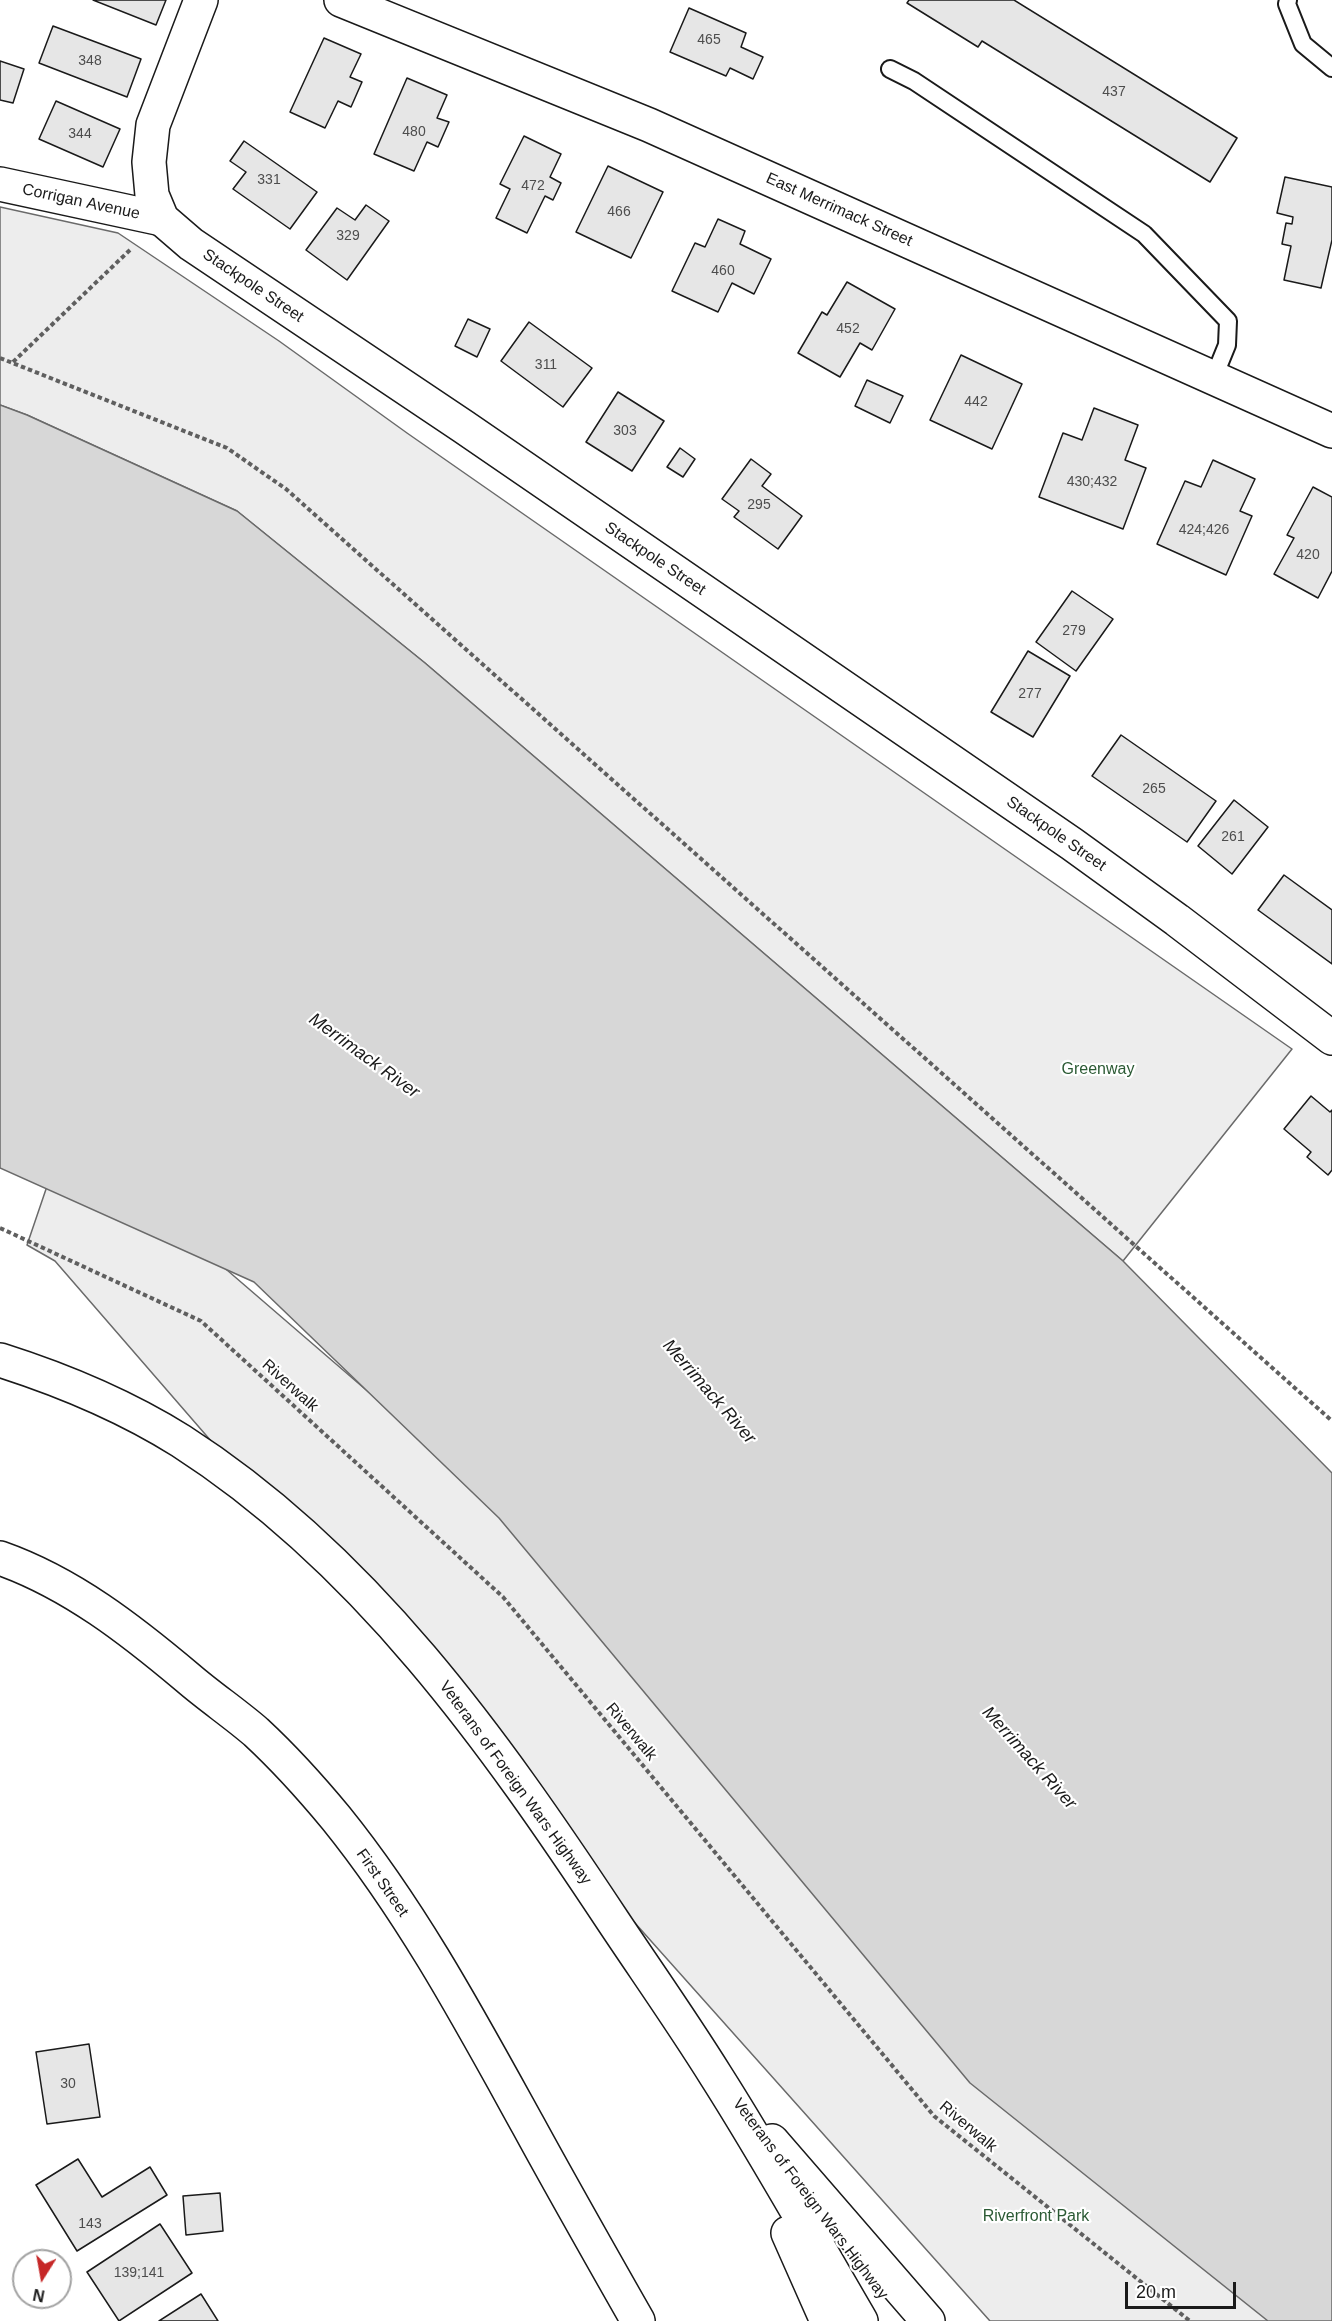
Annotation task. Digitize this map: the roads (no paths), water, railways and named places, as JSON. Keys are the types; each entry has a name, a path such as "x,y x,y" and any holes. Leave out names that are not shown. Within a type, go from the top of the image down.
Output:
{"street":[{"name":"Stackpole Street","path":"201,0 153,125 149,162 152,195 162,219 191,244 474,434 1072,844 1177,920 1332,1038"},
{"name":"East Merrimack Street","path":"341,0 649,125 1332,430"},
{"name":"Corrigan Avenue","path":"0,184 162,219"},
{"name":"Veterans of Foreign Wars Highway","path":"0,1360 45,1374 118,1406 180,1441 230,1476 296,1527 343,1572 420,1657 485,1737 573,1860 716,2076 861,2321"},
{"name":"First Street","path":"0,1558 31,1569 77,1595 141,1638 256,1733 335,1818 386,1887 483,2043 638,2321"},
{"name":"Veterans of Foreign Wars Highway","path":"716,2076 903,2321"},
{"path":"716,2076 827,2321"},
{"path":"716,2076 928,2321"}],"lane":[{"path":"1288,0 1287,3 1303,44 1332,68"},
{"path":"890,69 914,81 1144,234 1228,321 1227,345 1214,377"}],"water":[{"name":"Merrimack River","path":"0,405 27,415 237,511 425,663 1123,1261 1332,1473 1332,2321 1268,2321 970,2083 499,1518 254,1282 0,1168"}],"park label":[{"name":"Greenway","path":"1098,1070"},
{"name":"Riverfront Park","path":"1036,2217"}]}
